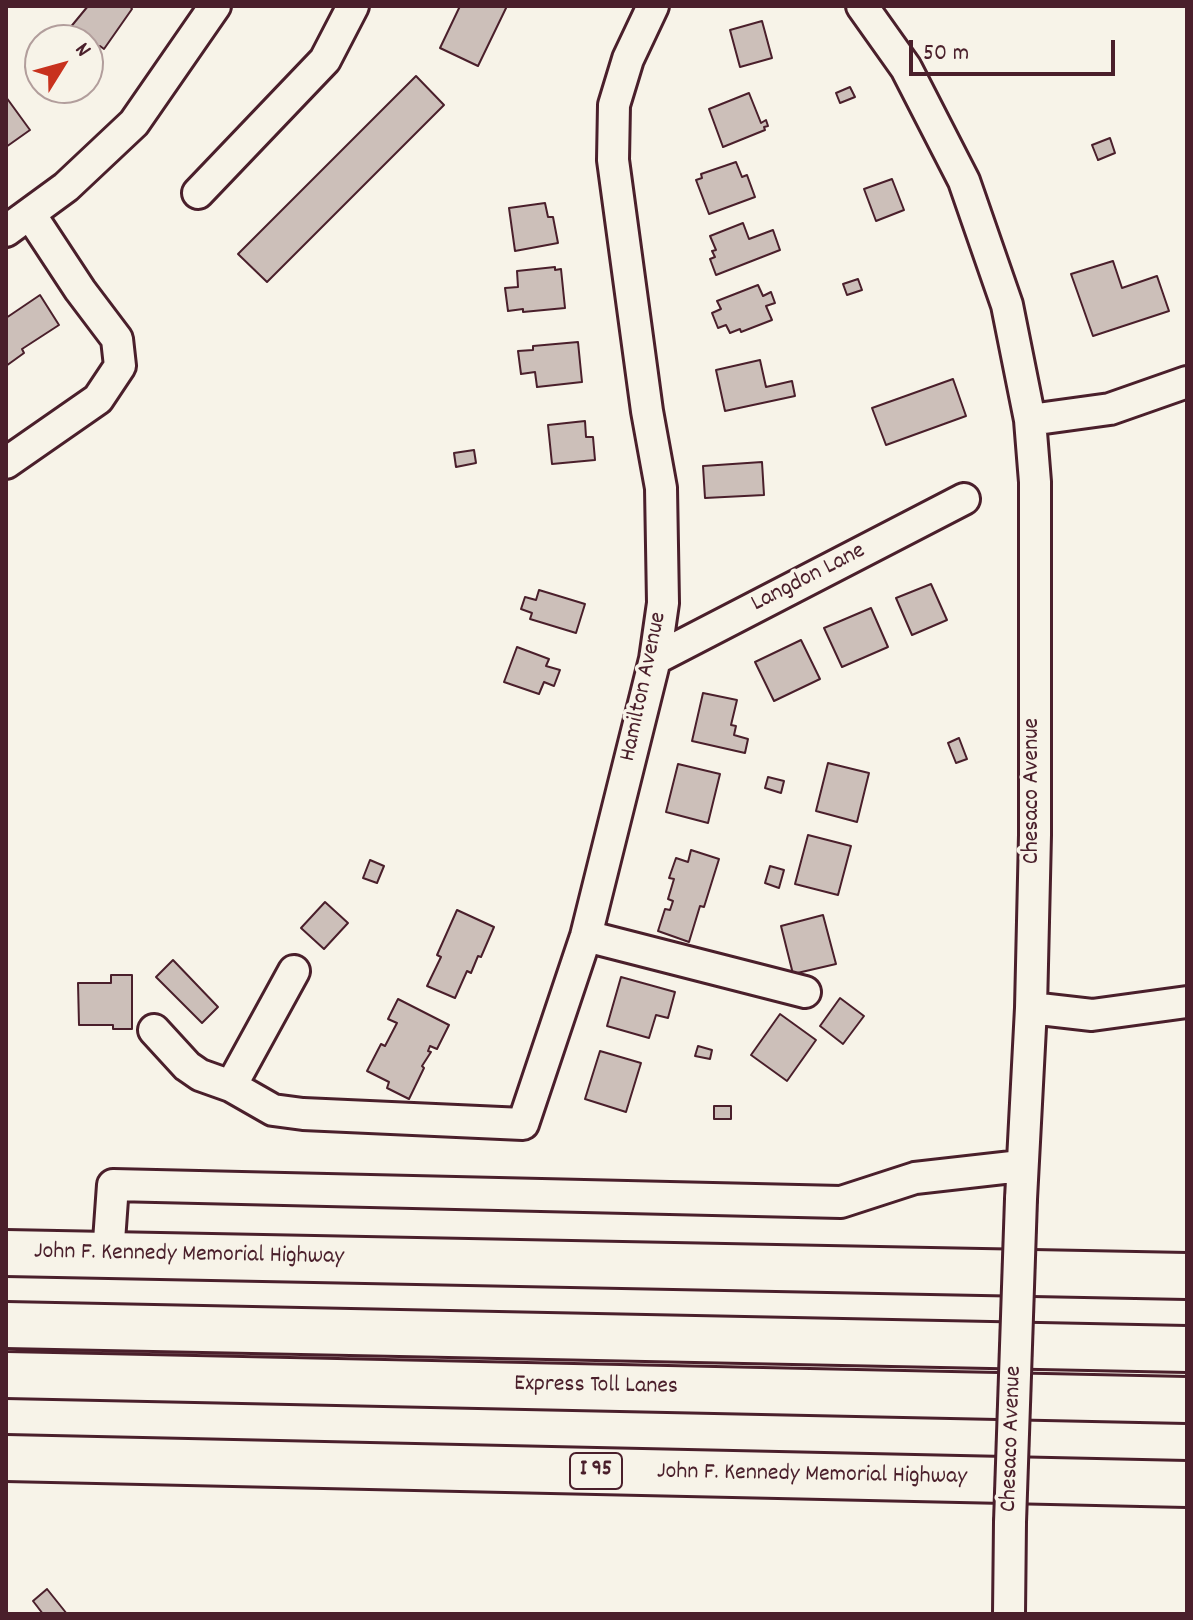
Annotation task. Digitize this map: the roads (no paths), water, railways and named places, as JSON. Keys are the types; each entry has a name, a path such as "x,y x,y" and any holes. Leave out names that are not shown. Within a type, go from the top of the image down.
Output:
{"highway":[{"name":"John F. Kennedy Memorial Highway","path":"6,1253 1187,1276"},
{"name":"Express Toll Lanes","path":"6,1325 1187,1349"},
{"name":"Express Toll Lanes","path":"6,1375 1187,1400"},
{"name":"John F. Kennedy Memorial Highway","path":"6,1458 1187,1484"}],"street":[{"path":"6,463 98,399 120,366 117,339 80,290 18,222 66,187 134,123 215,6"},
{"path":"198,193 325,60 353,6"},
{"name":"Hamilton Avenue","path":"231,1086 273,1110 303,1114 523,1124 586,936 655,659 663,603 661,488 647,411 613,160 614,105 628,59 653,6"},
{"name":"Chesaco Avenue","path":"862,6 906,68 964,181 1007,305 1030,420 1035,482 1035,835 1031,1008 1021,1166 1009,1614"},
{"path":"1030,420 1110,409 1187,382"},
{"name":"Langdon Lane","path":"655,659 964,499"},
{"path":"586,936 805,992"},
{"path":"154,1030 187,1066 200,1075 231,1086 294,971"},
{"path":"1031,1008 1092,1015 1187,1002"},
{"path":"108,1255 113,1185 841,1202 915,1178 1021,1166"}]}
